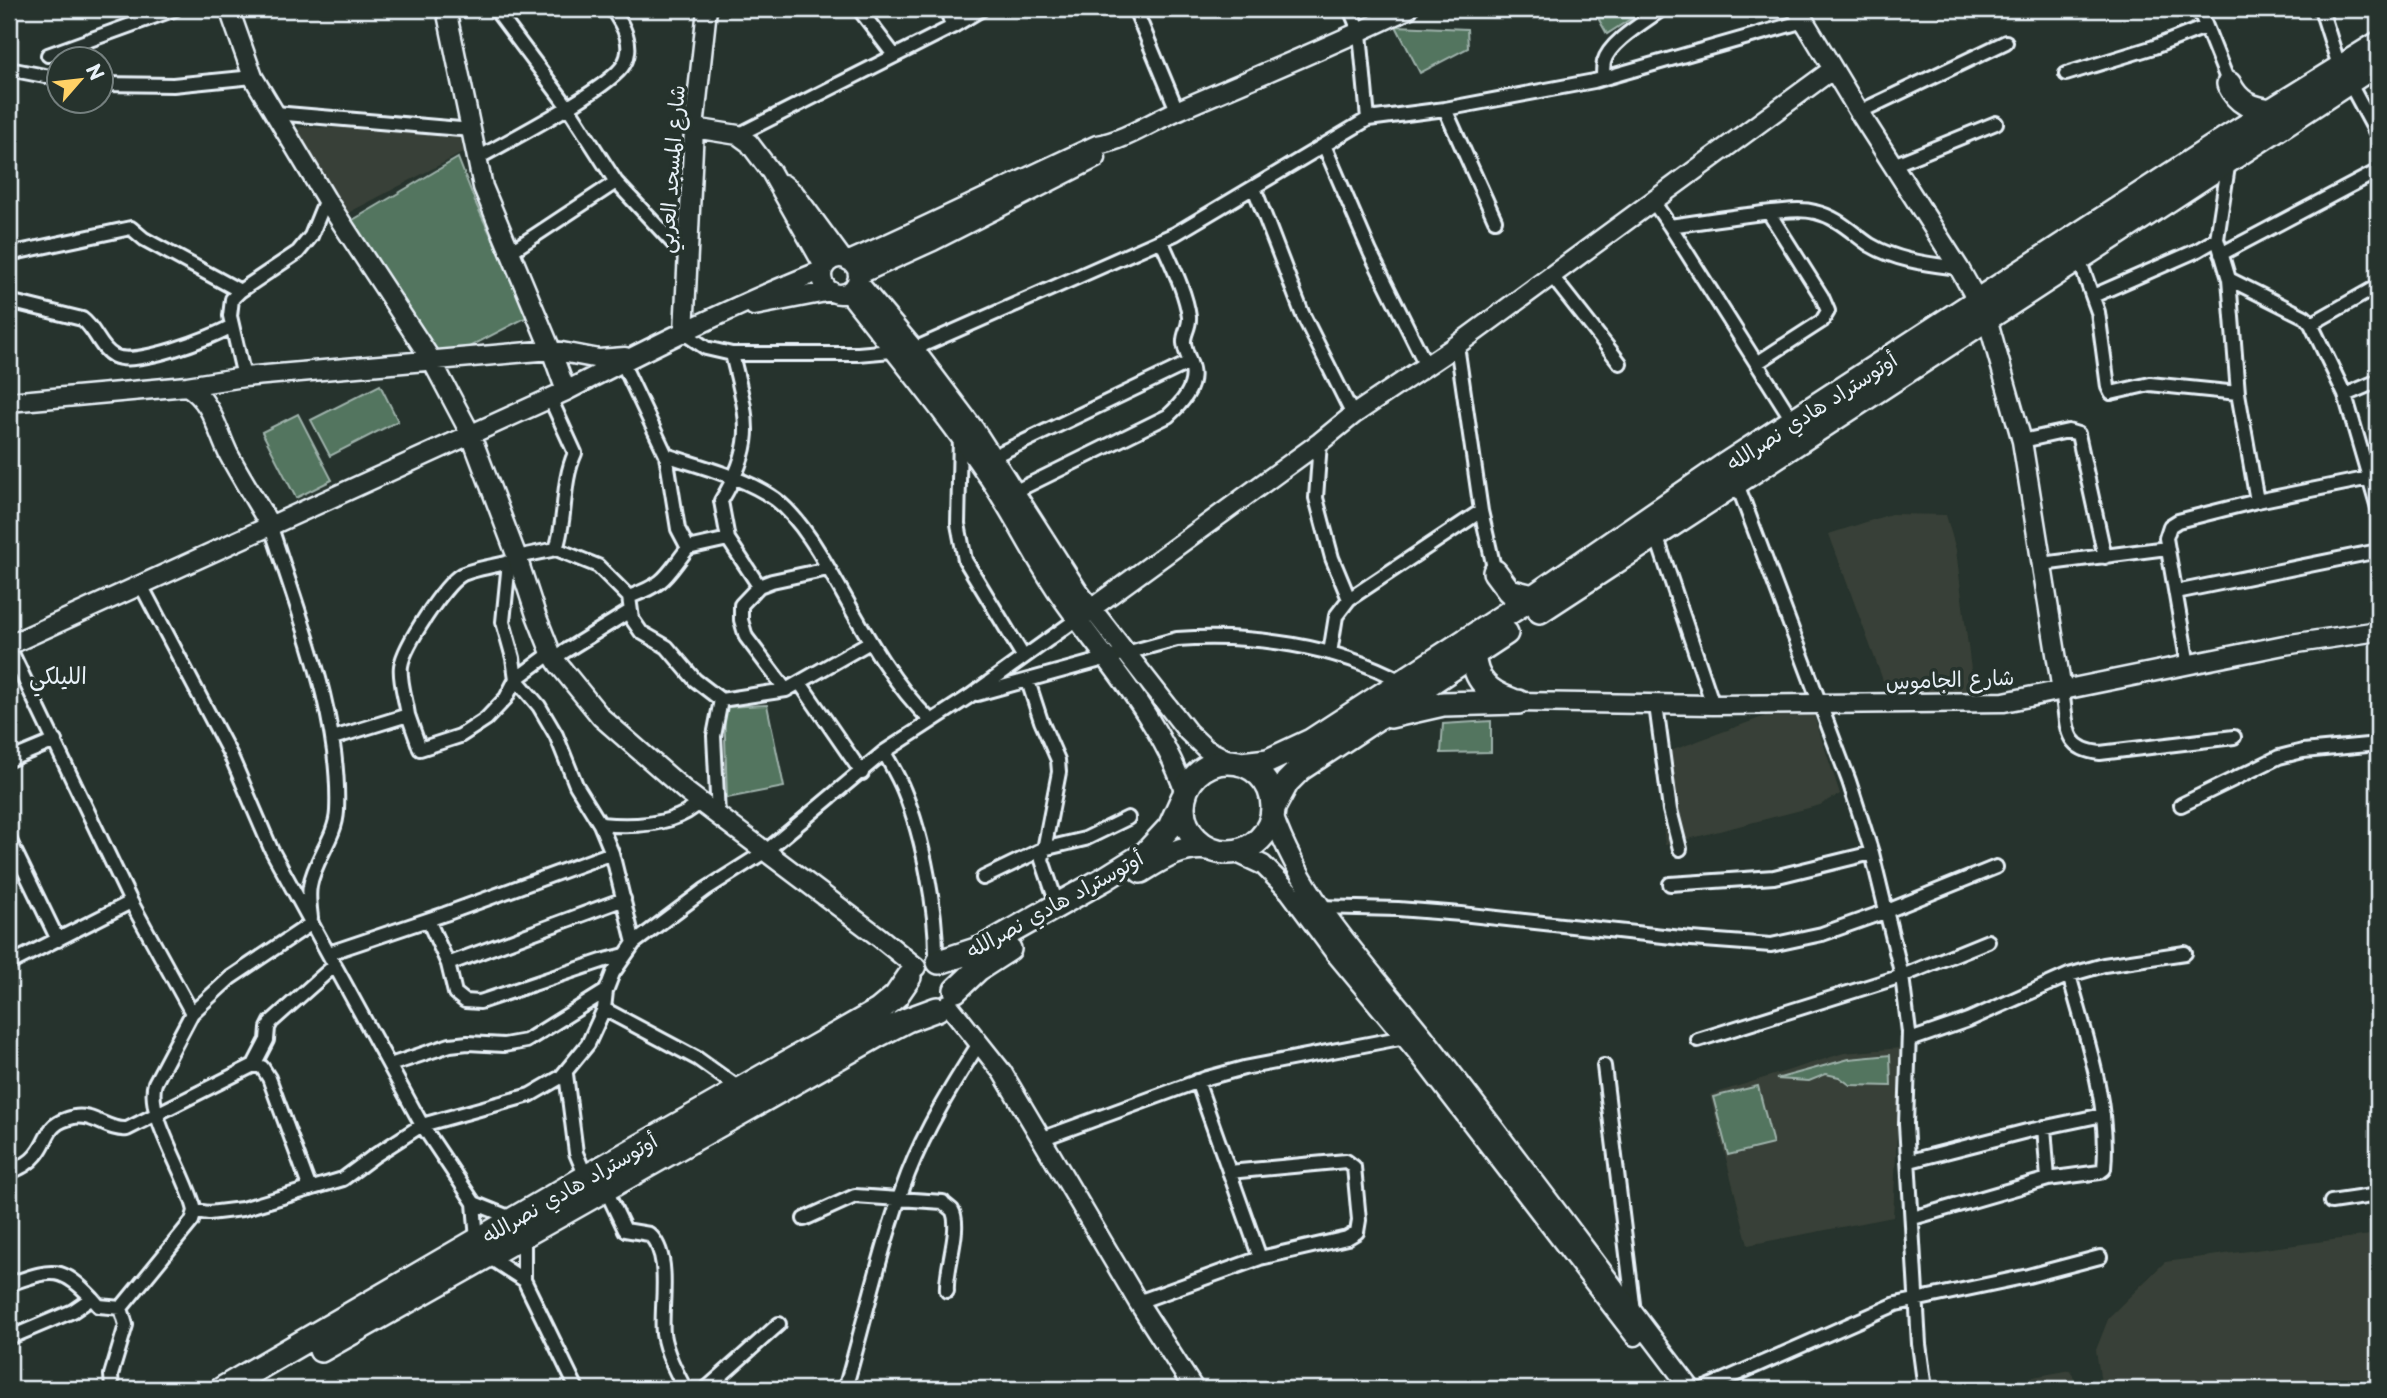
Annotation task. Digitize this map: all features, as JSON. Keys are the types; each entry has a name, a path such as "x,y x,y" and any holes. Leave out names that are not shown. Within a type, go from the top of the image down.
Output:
{"highway":[{"name":"أوتوستراد هادي نصرالله","path":"595,1182 947,1001 985,963 1158,860 1191,848 1233,851 1245,849 1258,841 1268,829 1273,812 1292,776 1367,723 1656,535 1983,310 2228,149 2345,76 2378,44"},
{"name":"أوتوستراد هادي نصرالله","path":"251,1389 595,1182 740,1089 878,1011 925,967 982,948 1106,878 1153,848 1175,819 1192,780 1203,769 1217,763 1268,761 1301,747 1497,621 1793,421 1983,310 2079,258 2228,149 2273,111 2378,63"},
{"path":"2229,84 2235,97 2244,103 2259,110 2273,111"},
{"path":"2228,149 2231,115 2229,84"},
{"path":"1495,572 1509,592 1533,597"},
{"path":"1495,572 1497,621"},
{"path":"1474,654 1475,670 1483,684 1500,696 1518,702"},
{"path":"1367,723 1433,705 1518,702"},
{"path":"1237,763 1254,771 1264,781 1271,794 1273,812"},
{"path":"1184,796 1183,815 1189,831 1208,848"},
{"path":"925,967 952,971 957,982 947,1001 924,1008 914,1001 908,990 925,967"},
{"name":"أوتوستراد هادي نصرالله","path":"222,1389 482,1248"}],"street":[{"path":"73,46 175,9"},
{"path":"229,9 253,77 326,199 432,361 470,433 513,560 553,656 601,717 700,802 879,937 925,967 936,945 917,828 904,790 884,752"},
{"path":"446,9 487,198 551,350 558,395 575,453 567,471 562,532 556,549"},
{"path":"495,9 568,107 616,182 686,257"},
{"path":"478,158 568,107 611,79 623,66 628,44 612,9"},
{"name":"شارع المسجد العربي","path":"684,333 694,128 707,9"},
{"path":"859,9 894,55"},
{"path":"947,9 952,27"},
{"path":"738,135 952,27 982,9"},
{"path":"1135,9 1177,110"},
{"path":"1350,9 1360,33 1368,119"},
{"path":"724,314 848,276 933,240 1102,155 1110,143 1177,110 1360,33 1408,9"},
{"path":"1603,79 1604,62 1608,53 1662,9"},
{"path":"2199,9 2229,84"},
{"path":"2321,9 2345,76 2378,136"},
{"path":"684,333 706,348 732,354 858,354 905,350 1161,240 1368,119 1445,109 1603,79 1801,15 1983,310 2022,441 2070,737 2076,747 2085,752 2100,754 2234,737"},
{"path":"2066,74 2154,47 2205,26"},
{"path":"1859,112 2006,42"},
{"path":"9,69 46,76"},
{"path":"195,1211 209,1213 242,1209 349,1176 422,1125 530,1095 566,1074 588,1044 604,1009 606,991 613,973 634,943 706,889 766,851 884,752 970,696 1321,442 1353,415 1457,345 1833,69"},
{"path":"116,84 173,85 253,77"},
{"path":"1445,109 1495,220"},
{"path":"275,113 471,130"},
{"path":"1893,165 1996,123"},
{"path":"694,128 738,135 755,150 771,172 824,268 822,280 848,276"},
{"path":"1324,145 1370,252 1426,365"},
{"path":"2228,149 2217,239 2229,279 2238,393 2257,501"},
{"path":"2221,254 2378,171"},
{"path":"771,172 794,194 848,276 905,350 994,456 1064,570 1106,659 1159,735 1176,767 1184,796"},
{"path":"510,252 616,182"},
{"path":"1254,188 1302,313 1353,415"},
{"path":"244,377 232,326 232,299 298,253 315,229 326,199"},
{"path":"1652,201 1793,421"},
{"path":"1670,226 1769,213 1801,210 1815,212 1840,222 1871,245 1889,254 1926,264 1959,268"},
{"path":"1757,363 1822,321 1828,311 1769,213"},
{"path":"9,254 131,228 144,239 240,291"},
{"path":"2094,296 2217,239"},
{"path":"1016,491 1168,416 1179,406 1189,390 1192,374 1184,339 1189,327 1189,316 1176,274 1161,240"},
{"path":"2079,258 2098,312 2111,393 2150,384 2238,393"},
{"path":"192,1013 131,902 9,646 558,395 757,296 824,268 832,260 848,276"},
{"path":"1551,275 1620,363"},
{"path":"2229,279 2305,317 2311,324 2345,395 2378,508"},
{"path":"2311,324 2378,286"},
{"path":"9,301 82,319 107,351 120,358 132,359 191,345 232,326"},
{"path":"1457,345 1481,511 1495,572"},
{"path":"10,399 187,386 244,377 551,350 599,359 641,354"},
{"path":"905,350 997,491 1051,581 1127,652 1188,732 1206,749 1237,763"},
{"path":"732,354 742,396 747,440 735,479 721,501 728,539 760,586"},
{"path":"622,362 666,455 678,529 688,548"},
{"path":"994,456 1190,362"},
{"path":"2345,395 2378,381"},
{"path":"187,386 200,395 209,407 230,457 271,527 324,697 333,738 337,813 335,825 309,886 312,923"},
{"path":"2022,441 2068,431 2078,434 2105,557"},
{"path":"960,438 958,524 965,560 1023,656"},
{"path":"1321,442 1316,498 1332,558 1349,599"},
{"path":"666,455 735,479 783,506 828,569 870,642 914,705 931,721"},
{"path":"2188,665 2167,548 2167,532 2174,523 2257,501 2370,478"},
{"path":"1736,481 1849,781 1872,853 1902,976 1910,1040 1906,1124 1919,1344 1925,1389"},
{"path":"1330,653 1336,616 1349,599 1481,511"},
{"path":"1656,535 1713,705"},
{"path":"629,597 651,589 666,579 688,548 728,539"},
{"path":"2042,564 2167,548"},
{"path":"630,611 516,679 494,713 460,736 421,749 408,715 401,667 408,645 419,626 448,586 461,574 556,549 598,566 629,597 632,619 641,632 667,647 695,680 721,700 786,690 870,642"},
{"path":"2176,592 2378,551"},
{"path":"513,560 503,622 516,679 539,706 556,735 576,785 600,824 624,898 634,943"},
{"path":"786,690 756,651 743,626 741,603 760,586 772,581 828,569"},
{"path":"141,585 231,756 271,849 422,1125 474,1203 482,1248 524,1280"},
{"name":"شارع الجاموس","path":"1518,702 1820,705 2004,702 2284,645 2378,631"},
{"path":"970,696 1177,639 1200,638 1275,643 1330,653 1401,681"},
{"path":"1028,681 1041,722 1058,760 1059,772 1042,860 1057,904"},
{"path":"800,682 862,773"},
{"path":"718,815 714,736 721,700"},
{"path":"1656,705 1670,810 1680,849"},
{"path":"333,738 408,715"},
{"path":"9,760 55,741"},
{"path":"2181,805 2279,757 2303,751 2378,744"},
{"path":"600,824 621,826 663,821 692,810 700,802"},
{"path":"1273,812 1312,908 1335,953 1405,1037 1678,1389"},
{"path":"983,878 1043,849 1085,839 1128,818"},
{"path":"9,839 58,940"},
{"path":"1233,851 1255,860 1271,871 1312,908 1429,1043 1691,1389"},
{"path":"9,1173 30,1161 41,1149 49,1131 63,1121 84,1116 124,1129 254,1065 267,1040 271,1022 332,959 428,920 611,853"},
{"path":"1670,884 1774,877 1872,853"},
{"path":"1312,908 1461,914 1679,938 1771,945 1822,934 1996,867"},
{"path":"448,964 624,898"},
{"path":"9,964 131,902"},
{"path":"428,920 448,964 455,993 465,1001 475,1003 625,955"},
{"path":"121,1308 192,1221 195,1211 156,1113 153,1095 155,1083 192,1013 230,978 312,923"},
{"path":"1698,1040 1902,976 1988,941"},
{"path":"1910,1040 1968,1020 2069,975 2104,965 2185,953"},
{"path":"1913,1217 2048,1179 2100,1172 2104,1169 2103,1115 2091,1054 2069,975"},
{"path":"390,1065 450,1045 504,1045 526,1041 606,991"},
{"path":"947,1001 1002,1072 1138,1302 1194,1389"},
{"path":"604,1009 698,1059 740,1089"},
{"path":"1041,1139 1197,1081 1244,1068 1405,1037"},
{"path":"845,1389 872,1286 899,1199 920,1148 952,1087 980,1042"},
{"path":"254,1065 262,1067 269,1078 310,1189"},
{"path":"1604,1066 1634,1315"},
{"path":"566,1074 576,1153 625,1230 649,1234 660,1250 664,1338 672,1363 685,1389"},
{"path":"1197,1081 1260,1258"},
{"path":"1909,1161 2103,1115"},
{"path":"2044,1127 2048,1179"},
{"path":"1138,1302 1260,1258 1347,1238 1357,1232 1359,1220 1354,1167 1346,1161 1229,1172"},
{"path":"2331,1202 2378,1195"},
{"path":"804,1219 855,1196 943,1202 952,1209 954,1229 947,1271 947,1291"},
{"path":"474,1203 519,1226 524,1280 577,1389"},
{"path":"1703,1389 1881,1310 2100,1257"},
{"path":"9,1284 41,1273 58,1273 75,1281 99,1306 121,1308"},
{"path":"9,1338 73,1311 92,1298"},
{"path":"114,1389 111,1375 126,1325 121,1308"},
{"path":"706,1389 779,1324"}],"shaded area":[{"path":"300,127 351,128 462,137 464,152 346,214 297,133"},
{"path":"1891,514 1946,515 1956,550 1974,694 1888,694 1829,534"},
{"path":"1782,710 1812,710 1840,794 1820,805 1665,845 1657,756"},
{"path":"1901,1048 1893,1217 1748,1245 1710,1095 1844,1053"},
{"path":"2378,1234 2378,1389 2102,1389 2096,1350 2109,1317 2165,1262"},
{"path":"2071,1370 2077,1389 1969,1389"}],"green space":[{"path":"1593,9 1646,9 1607,34"},
{"path":"1396,26 1467,29 1468,48 1420,73"},
{"path":"458,158 477,206 529,316 440,362 346,224"},
{"path":"380,385 398,421 330,456 311,420"},
{"path":"298,414 332,480 296,498 262,432"},
{"path":"767,705 784,787 727,798 724,707"},
{"path":"1491,721 1491,752 1441,753 1443,724"},
{"path":"1890,1055 1891,1086 1850,1085 1839,1077 1826,1074 1809,1081 1776,1079 1849,1059"},
{"path":"1758,1086 1773,1144 1728,1155 1713,1097"}],"district":[{"name":"الليلكي","path":"58,674"}]}
